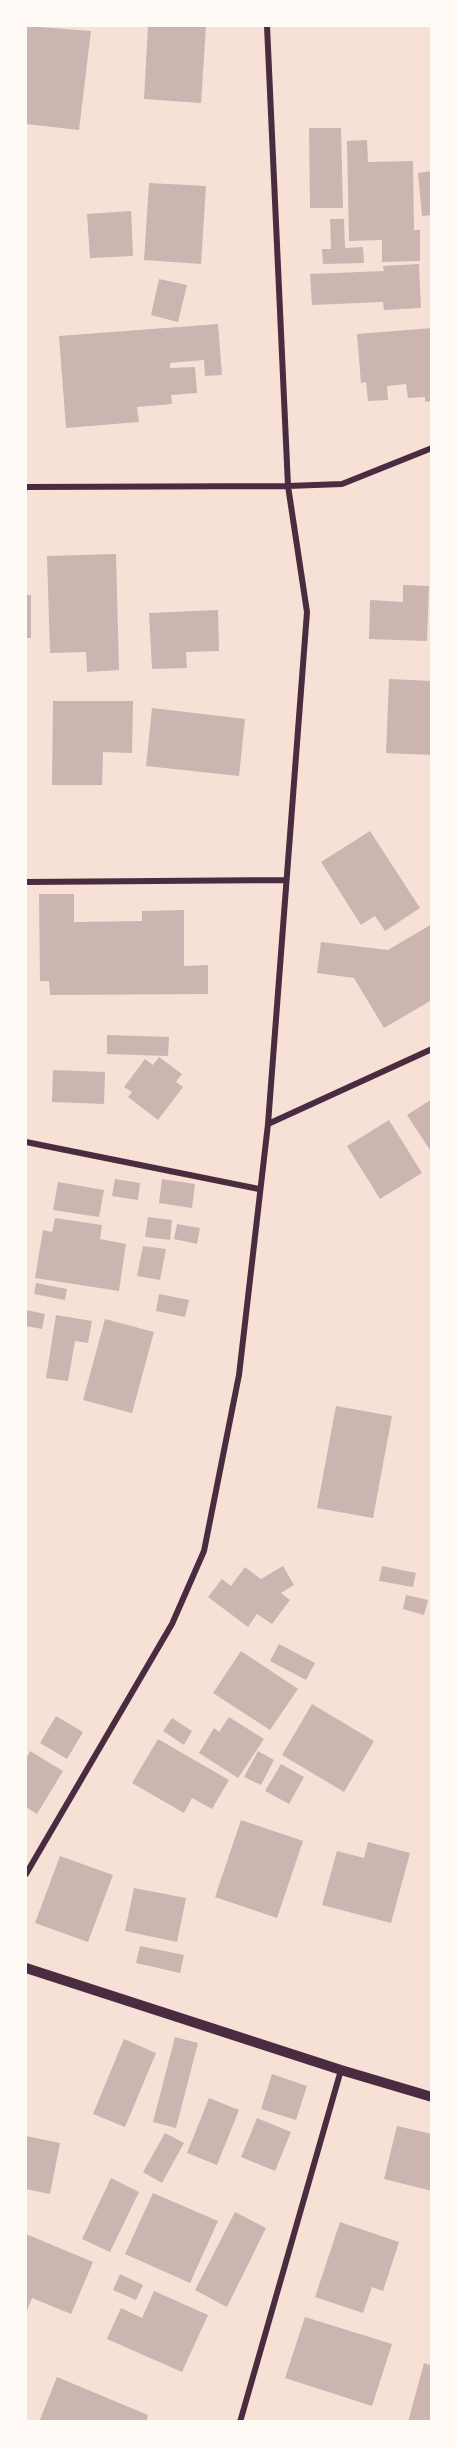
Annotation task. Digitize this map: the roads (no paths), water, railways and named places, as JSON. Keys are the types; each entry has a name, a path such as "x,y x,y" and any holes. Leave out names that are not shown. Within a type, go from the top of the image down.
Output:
{"street":[{"path":"26,1874 172,1624 204,1551 239,1375 268,1124 307,612 288,486 267,26"},
{"path":"26,487 342,484 432,448"},
{"path":"26,882 285,880"},
{"path":"268,1124 432,1049"},
{"path":"26,1142 259,1189"},
{"path":"26,1968 341,2070 432,2097"},
{"path":"240,2421 341,2070"}]}
